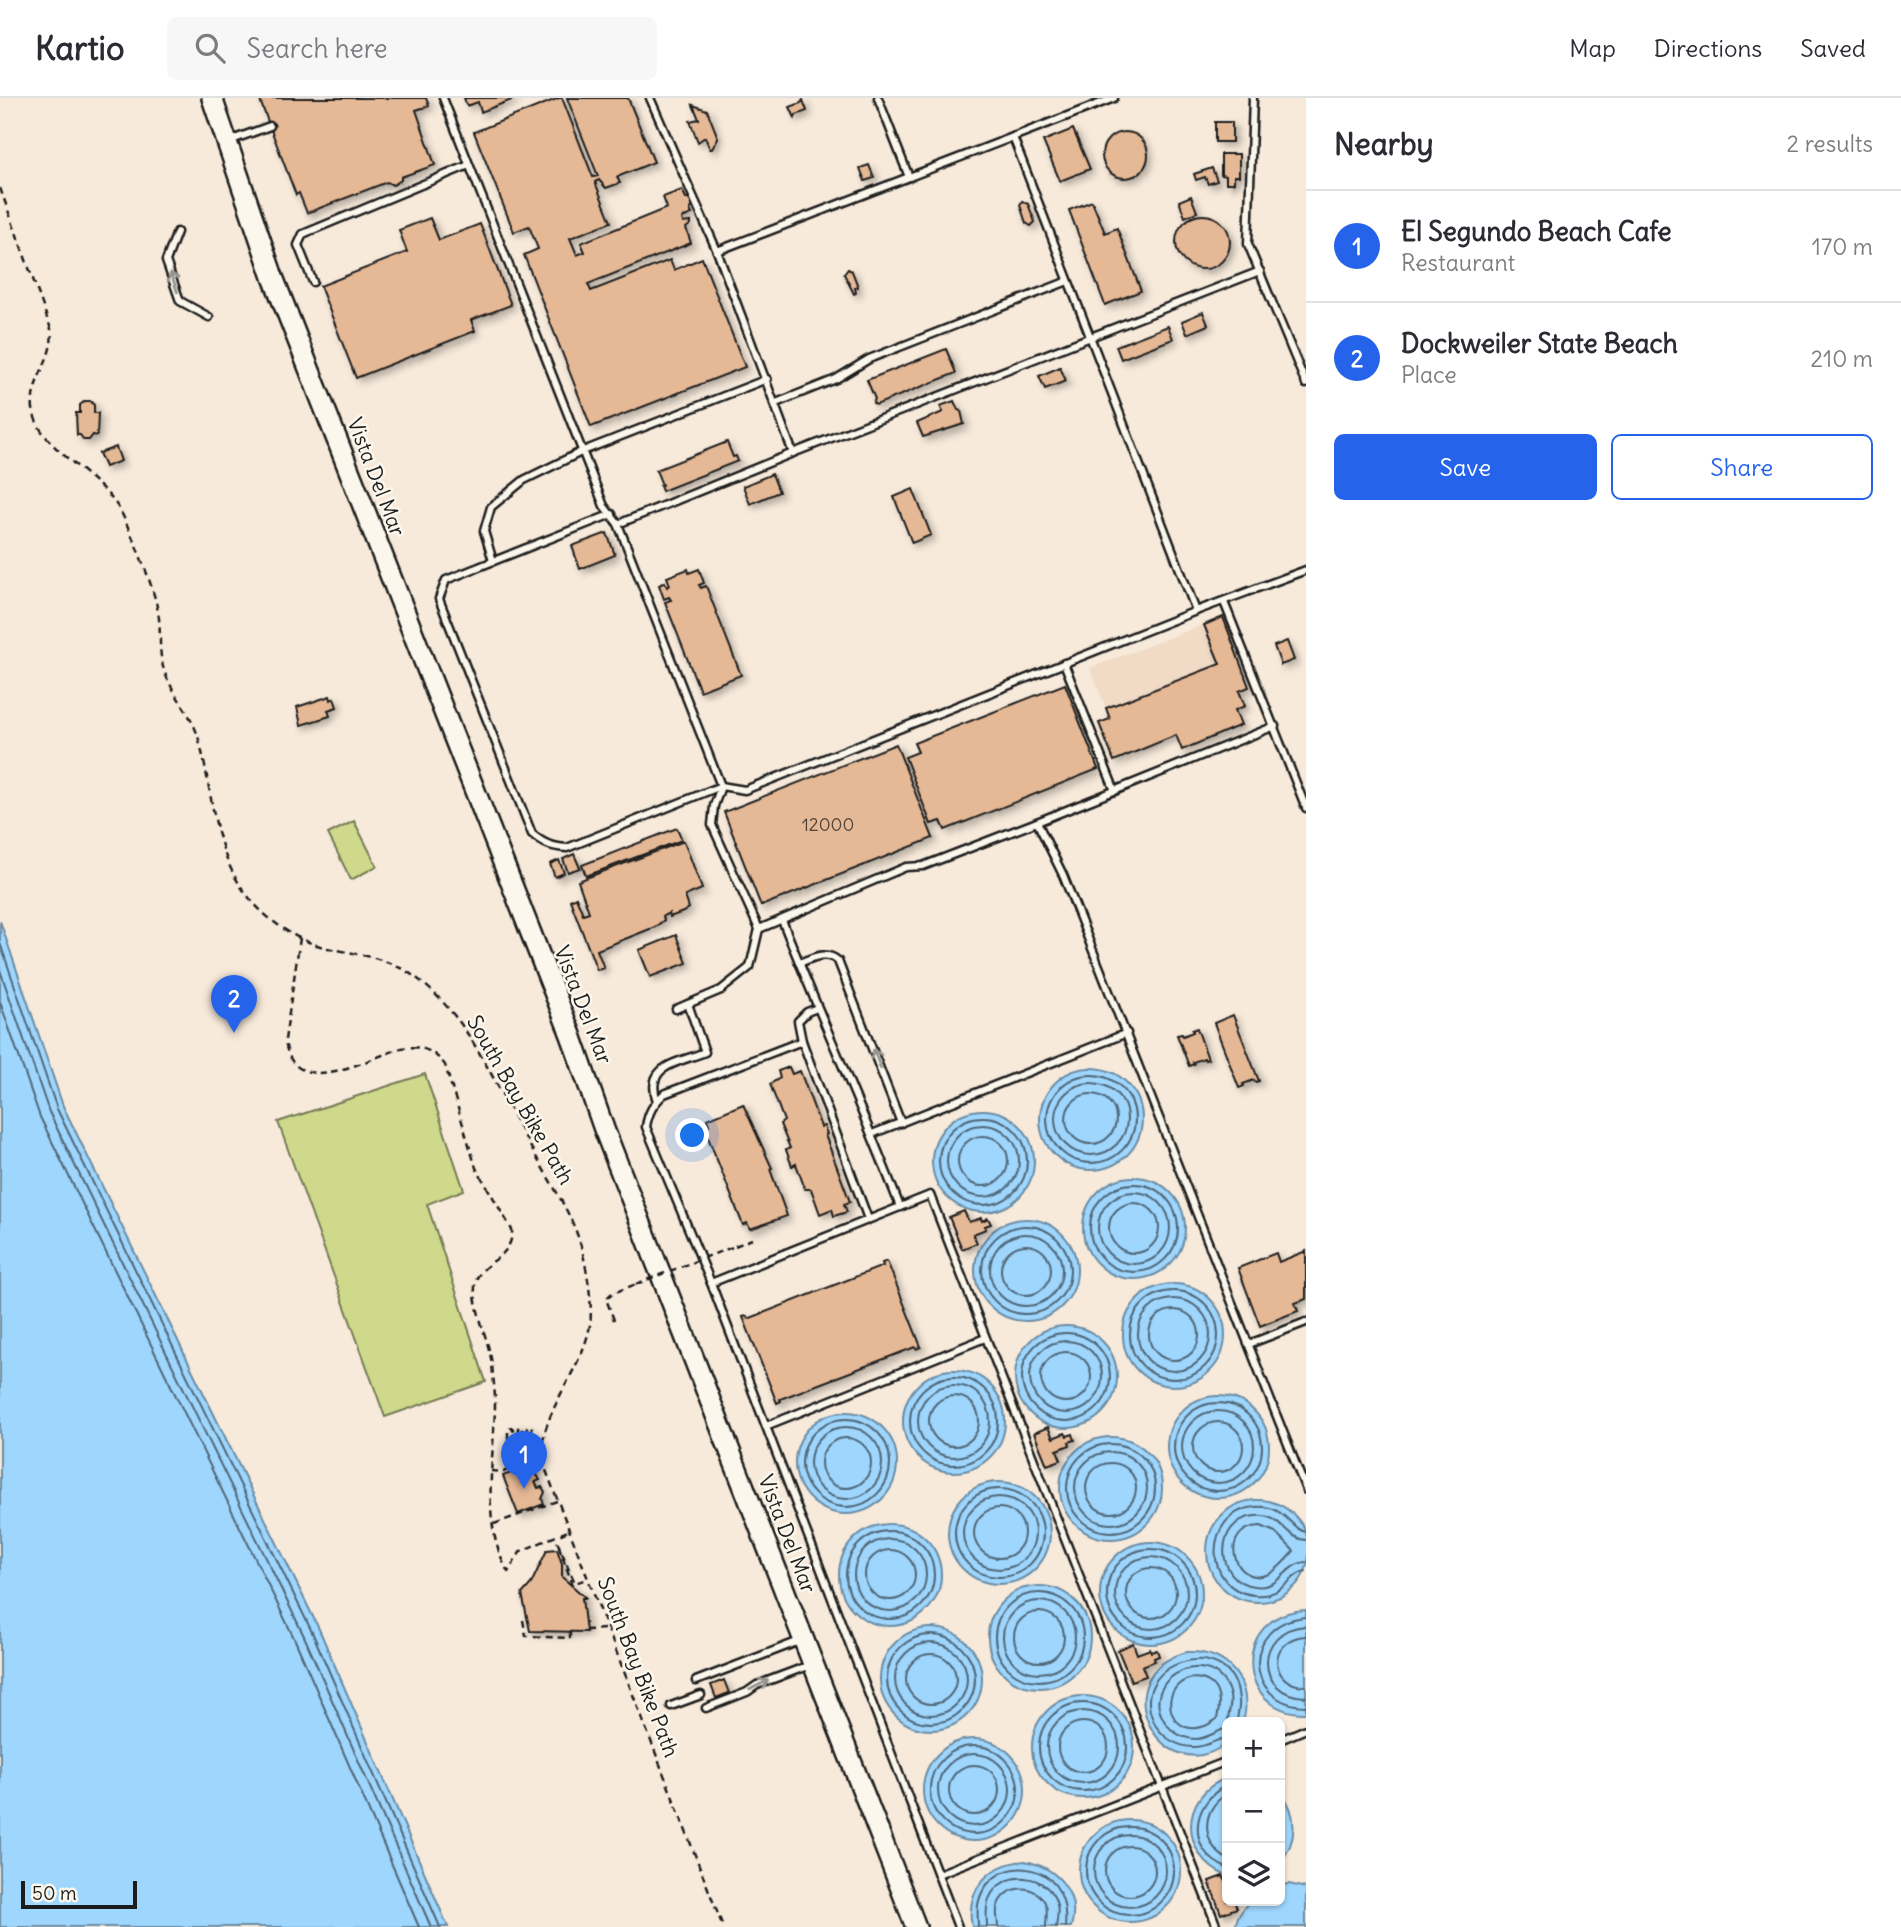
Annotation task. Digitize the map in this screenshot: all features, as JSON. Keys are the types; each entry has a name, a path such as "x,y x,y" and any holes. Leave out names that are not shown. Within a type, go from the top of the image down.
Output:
{"main road":[{"name":"Vista Del Mar","path":"212,98 278,290 569,1029 604,1129 916,1927"}],"lane":[{"path":"443,98 604,506 618,524 721,786 714,806 712,825 759,929 750,967 721,990 676,1009"},
{"path":"650,98 717,251 793,453"},
{"path":"878,98 909,177"},
{"path":"717,251 1013,137 1098,101 1114,98"},
{"path":"1253,98 1248,244 1306,383"},
{"path":"227,142 270,126"},
{"path":"1013,137 1196,611"},
{"path":"313,282 298,245 303,233 469,166"},
{"path":"177,232 166,261 180,301 209,317"},
{"path":"618,524 1260,271"},
{"path":"776,403 836,379 869,359 1069,281"},
{"path":"494,561 484,531 491,507 524,480 583,452 767,379"},
{"path":"612,514 446,580 439,599 533,834 544,844 566,849 721,786 745,790 1306,570"},
{"path":"1224,602 1306,808"},
{"path":"1064,663 1115,790"},
{"path":"759,929 906,867 923,866 1275,726"},
{"path":"1037,822 1063,875 1127,1033 1306,1490"},
{"path":"782,920 900,1207"},
{"path":"799,963 822,955 832,956 838,961 901,1123"},
{"path":"657,1101 652,1088 654,1078 661,1069 705,1052 688,1004"},
{"path":"817,1008 797,1021 802,1041 869,1219"},
{"path":"872,1134 1127,1033"},
{"path":"802,1041 664,1094 648,1114 646,1127 711,1283 958,1927"},
{"path":"711,1283 930,1195 1217,1927"},
{"path":"1249,1344 1306,1322"},
{"path":"766,1426 985,1338"},
{"path":"696,1681 804,1639"},
{"path":"706,1708 813,1664"},
{"path":"671,1706 701,1695"},
{"path":"1285,1738 1306,1730"},
{"path":"937,1874 1222,1763"}],"path":[{"name":"South Bay Bike Path","path":"0,188 51,329 51,346 33,390 35,419 47,438 109,495 120,509 159,617 159,653 165,674 195,728 215,824 227,863 255,905 285,930 329,948 387,961 408,971 443,1003 462,1026 482,1059 575,1228 586,1269 590,1326 580,1356 545,1433 543,1462 723,1927"},
{"path":"300,938 285,1040 294,1063 310,1073 320,1074 414,1046 426,1048 437,1055 445,1065 477,1168 510,1225 512,1236 510,1246 480,1274 475,1287 494,1384 490,1487 501,1560 508,1572 521,1551 568,1531"},
{"path":"614,1320 606,1299 611,1294 752,1239"},
{"path":"491,1471 504,1472 508,1469 510,1427 513,1429 514,1470 517,1469 519,1426 522,1428 522,1465 527,1464 529,1425 532,1428 532,1461 543,1462"},
{"path":"494,1524 556,1500"},
{"path":"569,1583 572,1583 556,1542 558,1541 575,1583 587,1579"},
{"path":"523,1620 526,1636 570,1638 570,1632"},
{"path":"585,1630 606,1629"}],"shaded area":[{"path":"1223,617 1249,687 1239,691 1245,706 1235,711 1241,725 1182,750 1175,735 1114,761 1099,723 1110,718 1090,668"}],"green space":[{"path":"354,821 377,866 351,880 328,834"},
{"path":"425,1074 464,1190 427,1204 486,1382 385,1417 278,1122"}],"water":[{"path":"0,921 63,1106 319,1629 448,1927 0,1927"},
{"path":"1091,1068 1111,1071 1134,1090 1139,1099 1142,1119 1139,1139 1120,1162 1111,1167 1091,1170 1071,1167 1048,1148 1043,1139 1040,1119 1043,1099 1062,1076 1071,1071"},
{"path":"983,1110 1003,1113 1026,1132 1031,1141 1034,1161 1031,1181 1012,1204 1003,1209 983,1212 963,1209 940,1190 935,1181 932,1161 935,1141 954,1118 963,1113"},
{"path":"1134,1177 1154,1180 1177,1199 1182,1208 1185,1228 1182,1248 1163,1271 1154,1276 1134,1279 1114,1276 1091,1257 1086,1248 1083,1228 1086,1208 1105,1185 1114,1180"},
{"path":"1026,1219 1046,1222 1069,1241 1074,1250 1077,1270 1074,1290 1055,1313 1046,1318 1026,1321 1006,1318 983,1299 978,1290 975,1270 978,1250 997,1227 1006,1222"},
{"path":"1174,1284 1194,1287 1217,1306 1222,1315 1225,1335 1222,1355 1203,1378 1194,1383 1174,1386 1154,1383 1131,1364 1126,1355 1123,1335 1126,1315 1145,1292 1154,1287"},
{"path":"1066,1326 1086,1329 1109,1348 1114,1357 1117,1377 1114,1397 1095,1420 1086,1425 1066,1428 1046,1425 1023,1406 1018,1397 1015,1377 1018,1357 1037,1334 1046,1329"},
{"path":"954,1370 974,1373 997,1392 1002,1401 1005,1421 1002,1441 983,1464 974,1469 954,1472 934,1469 911,1450 906,1441 903,1421 906,1401 925,1378 934,1373"},
{"path":"1218,1396 1238,1399 1261,1418 1266,1427 1269,1447 1266,1467 1247,1490 1238,1495 1218,1498 1198,1495 1175,1476 1170,1467 1167,1447 1170,1427 1189,1404 1198,1399"},
{"path":"846,1412 866,1415 889,1434 894,1443 897,1463 894,1483 875,1506 866,1511 846,1514 826,1511 803,1492 798,1483 795,1463 798,1443 817,1420 826,1415"},
{"path":"1111,1437 1131,1440 1154,1459 1159,1468 1162,1488 1159,1508 1140,1531 1131,1536 1111,1539 1091,1536 1068,1517 1063,1508 1060,1488 1063,1468 1082,1445 1091,1440"},
{"path":"999,1482 1019,1485 1042,1504 1047,1513 1050,1533 1047,1553 1028,1576 1019,1581 999,1584 979,1581 956,1562 951,1553 948,1533 951,1513 970,1490 979,1485"},
{"path":"1258,1500 1278,1504 1294,1515 1305,1531 1309,1551 1305,1571 1294,1587 1278,1598 1258,1602 1238,1598 1222,1587 1211,1571 1207,1551 1211,1531 1222,1515 1238,1504"},
{"path":"890,1524 910,1527 933,1546 938,1555 941,1575 938,1595 919,1618 910,1623 890,1626 870,1623 847,1604 842,1595 839,1575 842,1555 861,1532 870,1527"},
{"path":"1151,1542 1171,1545 1194,1564 1199,1573 1202,1593 1199,1613 1180,1636 1171,1641 1151,1644 1131,1641 1108,1622 1103,1613 1100,1593 1103,1573 1122,1550 1131,1545"},
{"path":"1039,1586 1059,1589 1082,1608 1087,1617 1090,1637 1087,1657 1068,1680 1059,1685 1039,1688 1019,1685 996,1666 991,1657 988,1637 991,1617 1010,1594 1019,1589"},
{"path":"1306,1610 1306,1713 1283,1709 1266,1698 1255,1682 1251,1663 1254,1644 1264,1628 1282,1615"},
{"path":"931,1628 951,1631 974,1650 979,1659 982,1679 979,1699 960,1722 951,1727 931,1730 911,1727 888,1708 883,1699 880,1679 883,1659 902,1636 911,1631"},
{"path":"1187,1652 1202,1653 1226,1663 1234,1672 1245,1694 1244,1717 1222,1717 1222,1746 1203,1755 1181,1754 1163,1743 1150,1725 1144,1704 1147,1683 1161,1665"},
{"path":"1083,1696 1103,1699 1126,1718 1131,1727 1134,1747 1131,1767 1112,1790 1103,1795 1083,1798 1063,1795 1040,1776 1035,1767 1032,1747 1035,1727 1054,1704 1063,1699"},
{"path":"974,1739 994,1742 1017,1761 1022,1770 1025,1790 1022,1810 1003,1833 994,1838 974,1841 954,1838 931,1819 926,1810 923,1790 926,1770 945,1747 954,1742"},
{"path":"1222,1780 1222,1873 1211,1867 1200,1855 1193,1841 1191,1826 1193,1811 1211,1786"},
{"path":"1285,1798 1294,1827 1285,1855"},
{"path":"1130,1820 1150,1823 1173,1842 1178,1851 1181,1871 1178,1891 1159,1914 1150,1919 1130,1922 1110,1919 1087,1900 1082,1891 1079,1871 1082,1851 1101,1828 1110,1823"},
{"path":"1025,1861 1047,1869 1063,1884 1072,1903 1071,1927 972,1927 972,1901 982,1881 1000,1867"},
{"path":"1285,1884 1306,1888 1306,1927 1235,1927 1246,1906 1285,1906"}],"building":[{"path":"259,98 426,98 429,106 416,110 435,165 401,177 401,180 393,185 387,182 307,213 299,193 296,195"},
{"path":"464,98 514,99 481,112 478,102 467,106"},
{"path":"562,98 593,177 598,176 567,98 628,98 654,162 617,177 620,183 606,188 599,180 595,182 611,222 570,238 577,255 585,252 581,243 667,208 663,197 682,190 686,198 693,199 695,203 690,210 692,214 682,218 683,223 691,222 686,228 691,243 588,284 591,291 670,260 674,270 702,258 745,367 591,427 524,255 538,249 529,226 514,232 474,132"},
{"path":"803,100 807,111 795,118 790,107"},
{"path":"693,105 707,110 718,138 712,149 705,137 698,142 690,121 699,119"},
{"path":"1215,122 1232,122 1232,142 1215,142"},
{"path":"1073,129 1090,169 1060,181 1043,141"},
{"path":"1125,132 1141,139 1148,155 1141,171 1125,178 1109,171 1102,155 1109,139"},
{"path":"1221,154 1239,154 1239,176 1234,176 1234,183 1226,183 1226,176 1221,175"},
{"path":"869,165 874,178 865,181 860,168"},
{"path":"1212,168 1217,181 1208,184 1205,177 1196,180 1194,174"},
{"path":"1191,196 1197,212 1185,217 1179,201"},
{"path":"1022,201 1028,204 1035,222 1031,226 1026,223 1020,205"},
{"path":"1092,201 1105,233 1117,228 1141,291 1105,305 1069,210"},
{"path":"1203,215 1222,223 1230,242 1222,261 1203,269 1184,261 1176,242 1184,223"},
{"path":"430,218 439,240 480,224 511,305 471,320 475,331 356,378 320,286 407,252 399,230"},
{"path":"848,269 852,271 858,287 855,288 854,294 844,274"},
{"path":"1203,312 1208,325 1187,334 1182,321"},
{"path":"1168,326 1173,339 1121,359 1116,346"},
{"path":"946,349 956,373 876,405 873,403 875,399 867,380"},
{"path":"1060,367 1066,381 1045,389 1039,376"},
{"path":"90,401 94,405 94,413 98,413 97,436 93,435 89,440 77,435 76,413 80,413 80,405"},
{"path":"954,401 961,411 964,424 923,437 917,423 943,412 940,406"},
{"path":"727,442 733,457 736,456 738,461 662,491 656,470"},
{"path":"116,447 121,461 105,467 99,453"},
{"path":"772,474 779,492 750,504 743,486"},
{"path":"913,489 931,535 912,543 894,497"},
{"path":"607,533 615,555 580,569 572,546"},
{"path":"688,569 689,573 699,569 704,583 699,585 701,588 706,586 741,675 700,691 665,602 671,600 669,597 664,599 659,585 665,582 667,587 670,585 667,577"},
{"path":"1223,617 1249,687 1239,691 1245,706 1235,710 1241,725 1182,750 1176,735 1114,761 1099,723 1110,719 1106,708 1220,664 1204,625"},
{"path":"1287,641 1294,660 1281,665 1274,646"},
{"path":"1065,684 1098,769 945,830 941,821 931,824 905,757 918,752 914,743"},
{"path":"330,696 331,700 334,698 337,707 328,710 330,716 301,725 297,707"},
{"path":"896,744 933,838 761,906 724,812"},
{"path":"677,828 682,840 586,876 582,865"},
{"path":"684,841 702,889 685,896 689,908 683,912 670,917 669,913 663,916 664,920 655,927 597,950 604,968 597,970 570,900 576,897 583,914 589,912 578,881"},
{"path":"574,854 580,868 568,872 563,859"},
{"path":"559,860 564,873 555,877 550,864"},
{"path":"676,935 687,963 650,977 639,950"},
{"path":"1233,1015 1259,1081 1254,1080 1239,1088 1214,1023"},
{"path":"1197,1028 1208,1059 1193,1062 1194,1064 1189,1066 1177,1035 1183,1036"},
{"path":"789,1067 792,1074 800,1071 821,1127 824,1126 850,1202 844,1204 847,1212 834,1216 832,1209 820,1214 811,1189 805,1189 796,1164 792,1166 786,1150 790,1148 780,1124 784,1121 770,1084 780,1078 778,1071"},
{"path":"743,1104 772,1168 770,1169 787,1216 750,1229 747,1223 743,1225 704,1127 709,1125 707,1119"},
{"path":"964,1211 969,1222 988,1218 991,1224 973,1234 977,1243 962,1249 949,1217"},
{"path":"1306,1251 1306,1299 1295,1303 1298,1311 1260,1326 1238,1268 1276,1253 1279,1262"},
{"path":"887,1261 921,1347 780,1399 777,1403 743,1317 747,1316 748,1319 883,1266 882,1263"},
{"path":"1048,1427 1053,1438 1065,1433 1067,1436 1073,1434 1075,1440 1057,1450 1061,1460 1047,1465 1034,1433"},
{"path":"528,1466 540,1480 535,1482 538,1488 542,1487 545,1492 542,1499 544,1504 518,1514 503,1476"},
{"path":"557,1549 562,1564 562,1577 586,1598 582,1598 586,1632 530,1631 522,1594 531,1584 547,1550"},
{"path":"1133,1643 1137,1654 1150,1649 1151,1652 1157,1650 1159,1656 1154,1658 1155,1661 1142,1666 1146,1676 1131,1681 1118,1650"},
{"path":"724,1680 729,1693 716,1698 711,1685"},
{"path":"1222,1876 1222,1906 1237,1908 1221,1914 1209,1881"}],"place":[{"name":"Dockweiler State Beach","path":"234,1033"},
{"name":"El Segundo Beach Cafe","path":"524,1489"}]}
